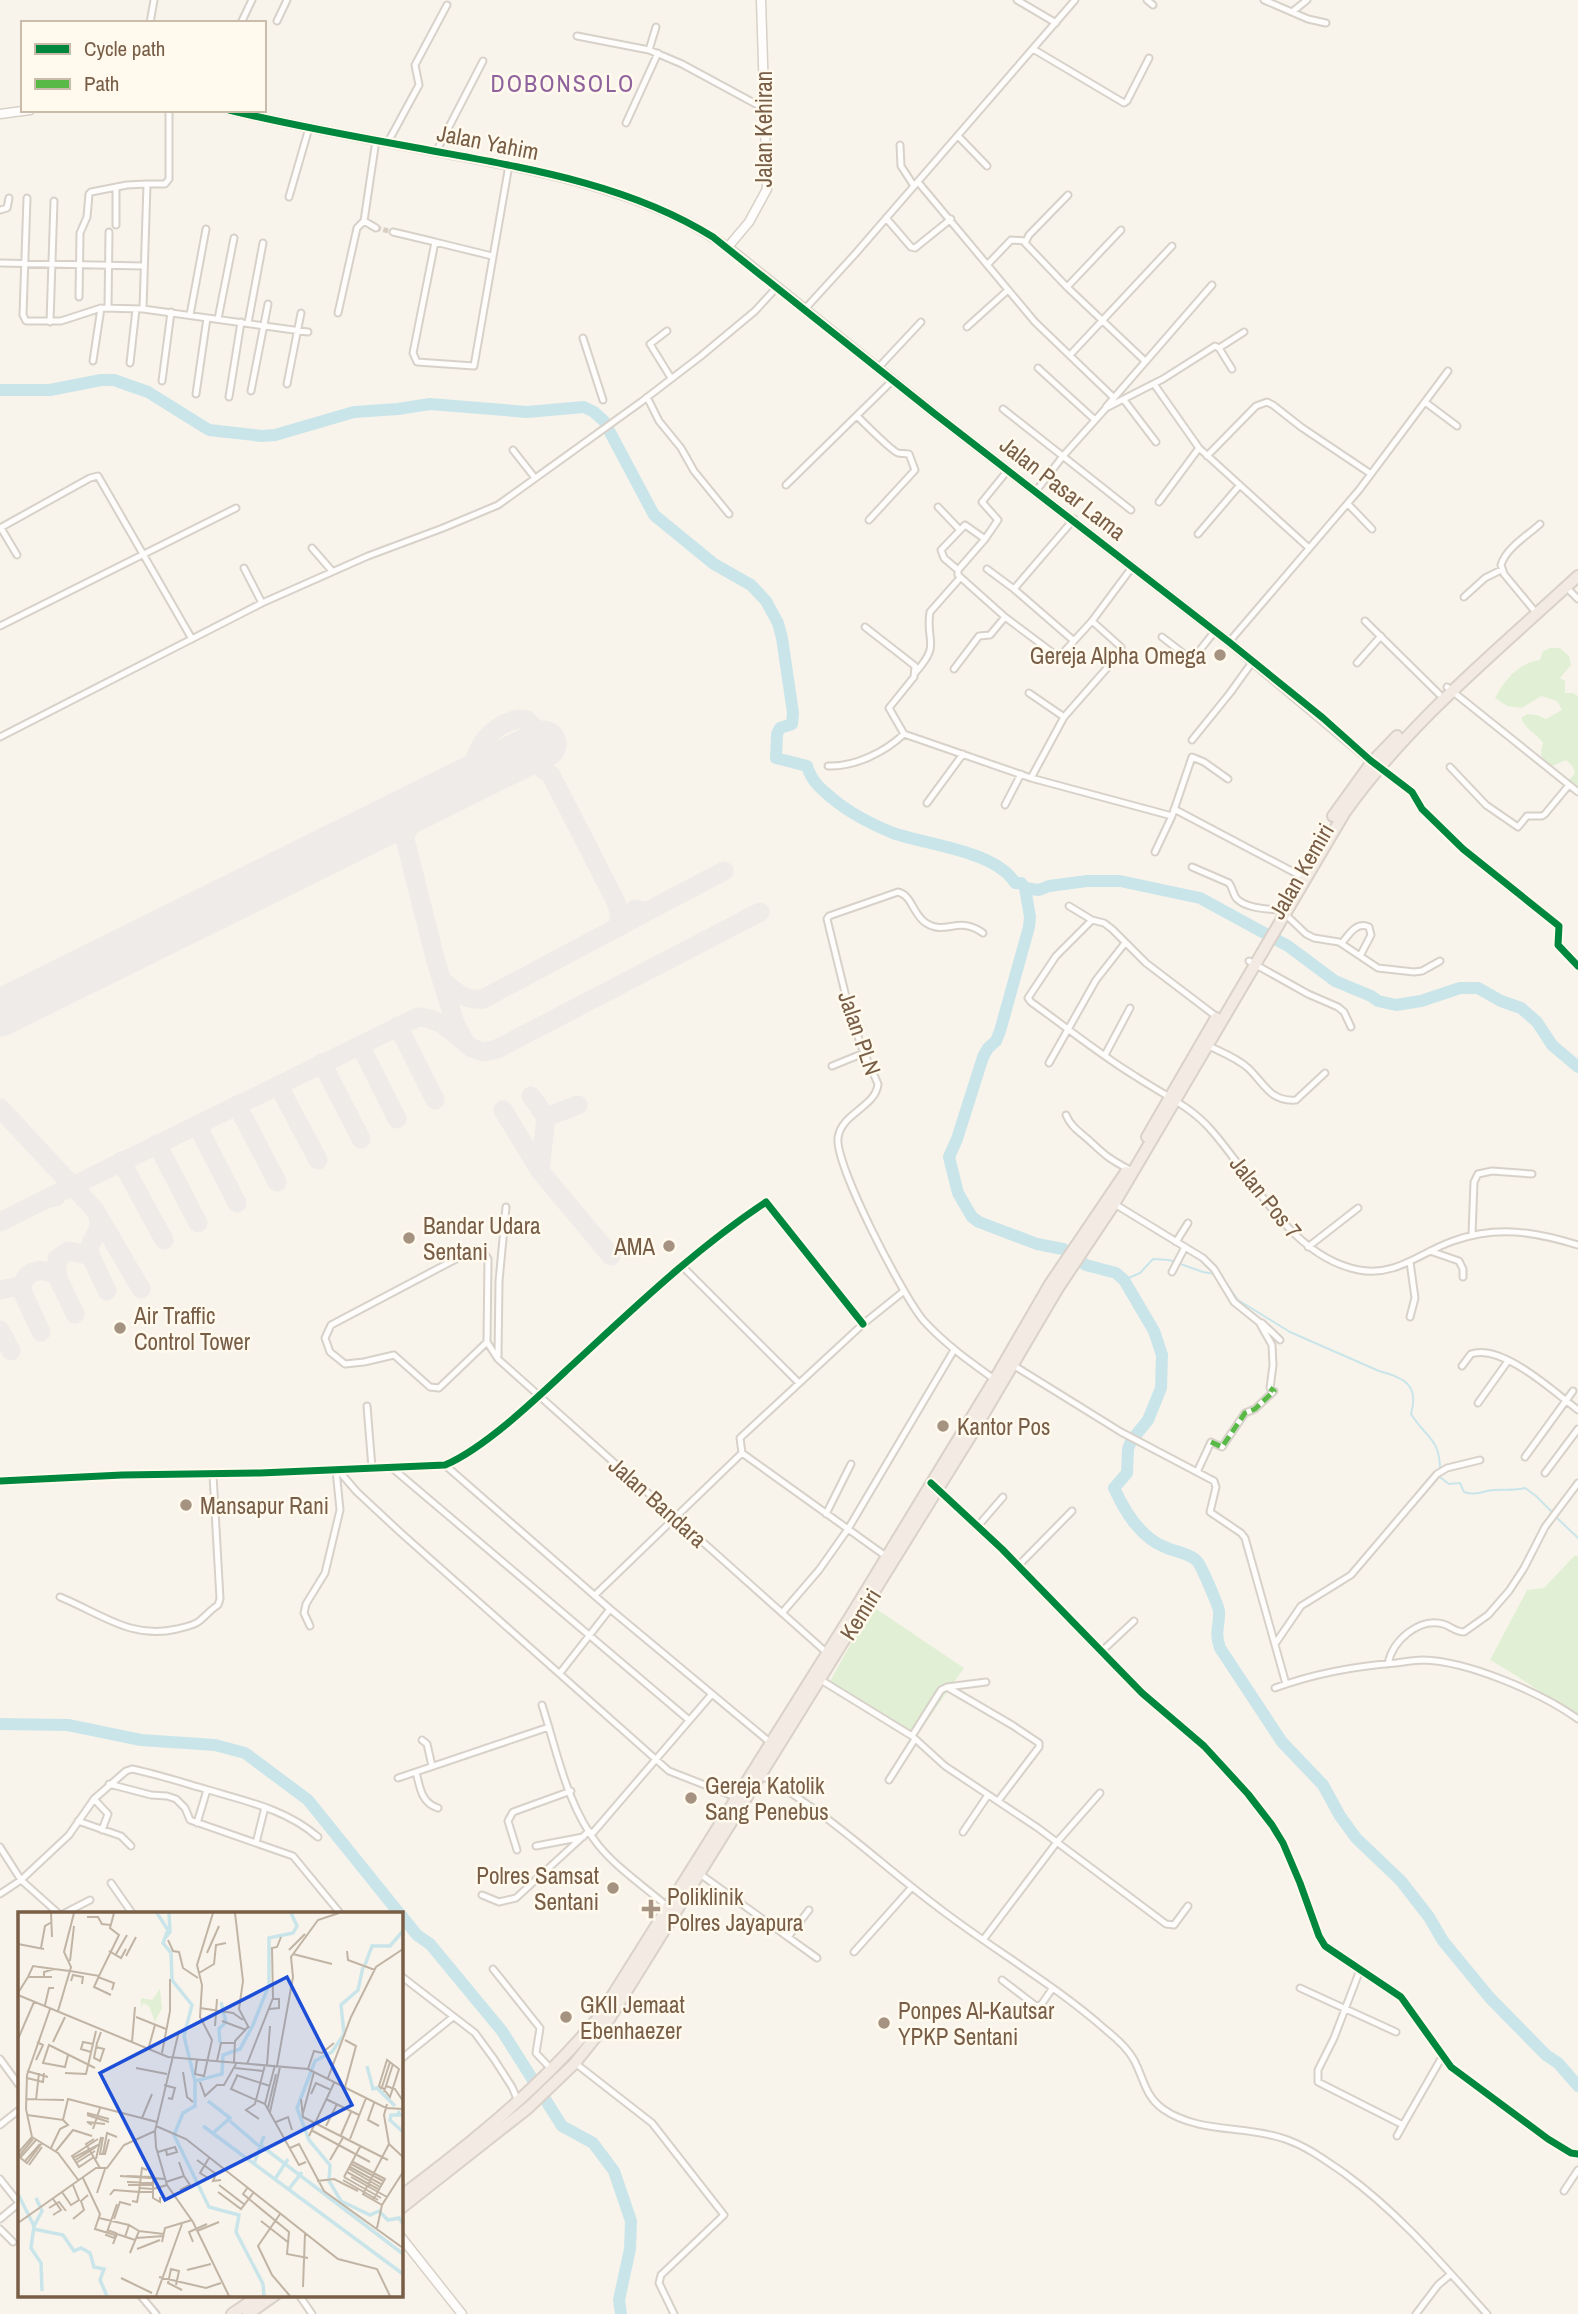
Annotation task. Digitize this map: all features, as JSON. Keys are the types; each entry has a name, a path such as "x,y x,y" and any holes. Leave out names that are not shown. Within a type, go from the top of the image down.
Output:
{"highway":[{"name":"Jalan Kemiri","path":"1280,914 1299,875 1341,804 1375,764 1446,690 1578,568"},
{"name":"Jalan Kemiri","path":"1446,690 1578,576"},
{"name":"Jalan Kemiri","path":"1111,1202 1128,1169 1209,1046 1280,914 1375,764"},
{"name":"Jalan Kemiri","path":"1093,1228 1173,1099 1217,1017 1252,963"},
{"name":"Kemiri","path":"603,2021 890,1559 1054,1286 1093,1228"},
{"name":"Kemiri","path":"998,1382 1013,1366 1054,1286"},
{"name":"Kemiri","path":"741,1800 762,1776 775,1746 821,1680 830,1656"},
{"name":"Kemiri","path":"672,1911 700,1874 726,1825"},
{"path":"553,2075 575,2063 603,2021"},
{"path":"402,2207 448,2172 553,2075 603,2021"},
{"path":"402,2195 522,2103"},
{"path":"232,2314 259,2296"},
{"path":"248,2314 274,2296"}],"street":[{"path":"150,21 154,0"},
{"path":"242,21 252,0"},
{"path":"277,21 287,0"},
{"name":"Jalan Kehiran","path":"728,247 749,222 767,189 761,0"},
{"path":"1017,0 1056,23"},
{"path":"804,310 1075,0"},
{"path":"1147,0 1153,5"},
{"path":"1264,0 1326,23"},
{"path":"1292,12 1307,0"},
{"path":"388,142 419,85 415,65 447,5"},
{"path":"649,50 656,27"},
{"path":"577,36 658,53 765,109"},
{"path":"1034,48 1122,102 1129,98 1149,58"},
{"path":"626,123 658,53"},
{"path":"436,152 484,61"},
{"path":"0,114 21,111"},
{"path":"79,297 81,229 87,217 89,194 116,187 165,184 169,179 169,112"},
{"name":"Jalan Yahim","path":"238,112 376,141 509,164 570,179 685,221 728,247"},
{"path":"289,197 309,128"},
{"path":"958,136 987,166"},
{"path":"338,313 354,237 358,226 364,222 376,141"},
{"path":"900,145 901,166 916,184 951,219 1035,322 1113,397"},
{"path":"435,242 412,353 414,359 423,364 474,366 509,164"},
{"path":"130,363 140,309 147,184"},
{"path":"116,187 116,225"},
{"path":"1025,241 1068,195"},
{"path":"0,210 7,208 9,198"},
{"path":"27,198 24,319 29,323 65,320 100,308 140,309 308,332"},
{"path":"50,322 54,201"},
{"path":"886,218 911,247 915,248 951,219"},
{"path":"364,222 376,228"},
{"path":"190,315 206,229"},
{"path":"1067,287 1121,230"},
{"path":"108,308 109,232"},
{"path":"393,232 492,256"},
{"path":"218,319 234,237"},
{"path":"988,264 1011,240 1025,241"},
{"path":"1025,241 1067,287 1145,361"},
{"path":"229,397 263,243"},
{"path":"1070,355 1172,246"},
{"name":"Jalan Pasar Lama","path":"728,247 804,310 1253,661 1375,764"},
{"path":"0,263 143,266"},
{"path":"1036,491 1113,397 1212,285"},
{"path":"0,737 262,603 332,571 498,505 727,335 777,287"},
{"path":"967,327 1008,290"},
{"path":"251,391 268,304"},
{"path":"93,361 100,308"},
{"path":"162,380 171,312"},
{"path":"287,384 301,313"},
{"path":"197,394 207,317"},
{"path":"878,368 921,322"},
{"path":"667,331 650,344 671,378"},
{"path":"1106,408 1154,384 1215,346 1219,348 1244,332"},
{"path":"583,338 603,400"},
{"path":"1219,348 1232,369"},
{"path":"1038,368 1095,420"},
{"path":"1229,642 1348,504 1448,371"},
{"path":"786,485 893,380"},
{"path":"1154,384 1199,448 1309,548"},
{"path":"647,397 659,421 681,448 694,471 729,514"},
{"path":"1124,400 1156,442"},
{"path":"1207,456 1256,406 1267,402 1371,474"},
{"path":"1425,402 1457,426"},
{"path":"1003,409 1131,510"},
{"path":"857,416 895,451 909,454 915,470 869,520"},
{"path":"1159,502 1199,448"},
{"path":"513,450 535,478"},
{"path":"958,570 998,520 982,502 1008,470"},
{"path":"17,555 0,528 95,475 101,481 192,639"},
{"path":"1198,534 1239,486"},
{"path":"1348,504 1372,529"},
{"path":"938,507 959,529"},
{"path":"0,626 236,508"},
{"path":"1014,589 1074,519"},
{"path":"1464,597 1485,578 1501,570 1504,558 1540,524"},
{"path":"985,539 967,525 959,529 941,552 958,570 960,578 1005,617 1057,656 1062,654 1092,621 1133,566"},
{"path":"312,548 332,571"},
{"path":"244,568 262,603"},
{"path":"987,569 1074,641"},
{"path":"1501,570 1533,609"},
{"path":"960,578 930,612 932,647 925,663 889,708 904,734 1031,778 1173,813 1299,875"},
{"path":"1566,587 1578,599"},
{"path":"954,669 979,636 990,635 1005,617"},
{"path":"1031,778 1064,717 1122,651 1121,647 1092,621"},
{"path":"1365,621 1446,690 1578,792"},
{"path":"865,627 912,663 915,673"},
{"path":"1161,637 1192,660 1215,631"},
{"path":"1357,663 1381,636"},
{"path":"1192,740 1253,661"},
{"path":"1029,693 1064,717"},
{"path":"828,766 847,764 872,755 890,746 904,734"},
{"path":"927,803 963,754"},
{"path":"1155,852 1173,813 1192,757 1228,779"},
{"path":"1375,764 1412,792 1422,809 1463,849 1559,926 1558,945 1578,966"},
{"path":"1450,768 1486,805 1518,827 1527,816 1545,814 1569,785"},
{"path":"1005,805 1021,774"},
{"path":"1192,867 1229,883 1241,902 1280,914 1314,938 1342,943 1378,968 1422,971 1440,961"},
{"name":"Jalan PLN","path":"983,933 967,924 940,929 933,927 918,917 908,897 898,892 829,916 827,923 850,1013 876,1077 878,1090 839,1131 838,1146 864,1216 904,1291 926,1323 954,1350 998,1382"},
{"path":"1069,906 1092,920 1104,923 1166,979 1217,1017"},
{"name":"Jalan Pos 7","path":"1092,920 1056,956 1028,998 1132,1075 1193,1112 1211,1129 1287,1226 1308,1247 1339,1265 1365,1271 1393,1269 1451,1241 1472,1236 1519,1231 1542,1234 1578,1245"},
{"path":"1342,943 1357,926 1365,925 1370,928 1371,935 1360,956"},
{"path":"1049,1063 1096,980 1125,943"},
{"path":"1252,963 1338,1007 1344,1012 1351,1027"},
{"path":"1105,1055 1130,1009"},
{"path":"1209,1046 1248,1068 1261,1085 1279,1099 1296,1100 1325,1073"},
{"path":"832,1066 864,1053"},
{"path":"1066,1115 1075,1130 1101,1154 1128,1169"},
{"path":"1472,1236 1474,1182 1478,1174 1492,1171 1532,1174"},
{"path":"0,1481 445,1465 462,1457 538,1396 682,1266 766,1202 863,1324"},
{"path":"1111,1202 1185,1247 1214,1269 1238,1306 1269,1328 1280,1340"},
{"path":"498,1359 499,1281 506,1207"},
{"path":"1308,1247 1358,1208"},
{"path":"1176,1242 1188,1223"},
{"path":"1175,1266 1185,1247"},
{"path":"475,1249 482,1251 488,1259 487,1342 436,1389 426,1384 394,1355 345,1364 330,1352 325,1338 327,1330 338,1320 475,1249"},
{"path":"1430,1251 1458,1261 1463,1277"},
{"path":"1410,1262 1415,1298 1410,1317"},
{"path":"682,1266 799,1383"},
{"path":"890,1559 742,1453 740,1438 863,1324 904,1291"},
{"path":"1197,1472 1211,1442 1222,1447 1245,1413 1255,1409 1274,1391 1270,1388 1274,1356 1272,1345 1259,1322"},
{"name":"Jalan Bandara","path":"487,1342 498,1359 538,1396 830,1656"},
{"path":"782,1613 819,1570 848,1529 954,1350"},
{"path":"1462,1366 1471,1354 1486,1352 1508,1361 1578,1410"},
{"path":"1478,1404 1508,1361"},
{"path":"1013,1366 1121,1432 1216,1483 1211,1514 1245,1538 1286,1684"},
{"path":"1525,1457 1573,1391"},
{"path":"367,1406 372,1468"},
{"path":"1545,1473 1578,1429"},
{"path":"595,1595 742,1453"},
{"path":"1275,1644 1301,1605 1351,1575 1437,1474 1447,1468 1480,1460"},
{"path":"826,1514 851,1464"},
{"path":"445,1465 775,1746"},
{"path":"391,1467 689,1720"},
{"path":"310,1626 304,1613 306,1604 325,1573 340,1510 337,1470"},
{"path":"337,1470 356,1492 656,1760 675,1775 741,1800"},
{"path":"60,1597 122,1627 145,1632 166,1632 200,1621 206,1612 218,1605 220,1599 213,1475"},
{"path":"1388,1664 1393,1648 1415,1628 1433,1622 1464,1632 1488,1615 1520,1574 1549,1521 1578,1483"},
{"path":"934,1485 978,1526 1161,1712 1204,1746 1261,1810 1283,1843 1321,1941 1408,2004 1442,2057 1462,2076 1575,2154 1578,2161"},
{"path":"978,1526 1003,1497"},
{"path":"1018,1566 1072,1511"},
{"path":"560,1673 611,1609"},
{"path":"1101,1651 1135,1621"},
{"path":"1275,1688 1330,1673 1425,1660 1467,1669 1536,1695 1578,1719"},
{"path":"821,1680 914,1738 945,1766 1057,1842 1170,1926 1174,1925 1188,1906"},
{"path":"889,1780 941,1690 986,1682"},
{"path":"947,1687 1012,1724 1039,1743 1039,1747 998,1801"},
{"path":"482,1895 499,1902 516,1898 590,1833 712,1694"},
{"path":"542,1705 571,1791 590,1833 606,1853 672,1911"},
{"path":"398,1778 549,1727"},
{"path":"422,1740 427,1744 432,1766"},
{"path":"0,1894 21,1880 69,1835 94,1799 109,1784 132,1769 265,1807 295,1821 318,1837"},
{"path":"416,1772 424,1800 438,1808"},
{"path":"762,1776 793,1795 912,1887 1090,2017 1127,2050 1134,2059 1148,2095 1161,2108 1187,2121 1284,2138 1319,2154 1389,2207 1487,2314"},
{"path":"109,1784 151,1796 176,1799 185,1808 190,1820 293,1856 339,1912"},
{"path":"197,1823 207,1790"},
{"path":"517,1850 508,1821 513,1812 571,1791"},
{"path":"984,1940 1057,1842 1100,1793"},
{"path":"963,1832 988,1795"},
{"path":"94,1799 108,1814 103,1830"},
{"path":"256,1843 265,1807"},
{"path":"78,1821 121,1836 131,1846"},
{"path":"536,1846 583,1837"},
{"path":"0,1847 21,1880 57,1912"},
{"path":"700,1874 817,1958"},
{"path":"111,1883 131,1912"},
{"path":"854,1952 912,1887"},
{"path":"67,1912 90,1900"},
{"path":"789,1937 809,1910"},
{"path":"493,1969 540,2028 536,2053 553,2075"},
{"path":"1360,1970 1334,2038 1318,2070 1318,2082 1403,2125"},
{"path":"402,1977 480,2039 522,2103"},
{"path":"1002,1980 1036,2006 1041,2005 1052,1989"},
{"path":"1300,1988 1396,2032"},
{"path":"402,2058 453,2017"},
{"path":"1397,2136 1442,2057"},
{"path":"0,2059 18,2084"},
{"path":"575,2063 652,2123 724,2215 662,2275 659,2283 674,2314"},
{"path":"0,2125 18,2111"},
{"path":"1564,2192 1578,2170"},
{"path":"0,2179 18,2202"},
{"path":"0,2219 18,2204"},
{"path":"0,2230 13,2242"},
{"path":"402,2238 462,2314"},
{"path":"1416,2314 1438,2285 1451,2274"},
{"path":"141,2296 156,2314"},
{"path":"300,2296 312,2314"}],"green space":[{"path":"1560,648 1569,656 1571,665 1560,678 1565,681 1565,693 1578,696 1578,789 1569,780 1575,773 1573,767 1566,760 1550,767 1541,754 1543,743 1521,718 1527,714 1546,719 1562,710 1557,701 1541,696 1522,708 1507,706 1495,698 1513,673 1525,664 1540,660 1543,651"},
{"path":"1575,1555 1578,1557 1578,1717 1490,1660 1527,1590 1544,1588"},
{"path":"872,1606 964,1668 917,1735 829,1683"}],"waterway":[{"path":"0,390 50,390 114,380 148,392 209,430 262,436 275,435 354,412 430,404 527,412 584,407 604,421 654,515 714,564 751,585 766,601 778,623 793,713 792,724 780,728 777,734 776,758 807,766 814,781 824,791 869,822 893,833 977,856 993,863 1015,883 1021,883 1025,888 1029,927 1000,1031 996,1041 983,1057 949,1157 958,1193 972,1217 979,1222 1037,1244 1063,1249 1086,1265 1116,1273 1124,1280 1154,1331 1162,1355 1161,1388 1148,1420 1131,1441 1127,1473 1114,1488 1123,1506 1149,1538 1197,1561 1219,1611 1217,1633 1220,1648 1282,1742 1323,1785 1356,1838 1401,1881 1429,1917 1443,1941 1490,1998 1546,2055 1558,2063 1578,2086"},
{"path":"1025,888 1039,890 1087,881 1120,881 1200,898 1288,946 1335,981 1378,1001 1396,1005 1421,1001 1460,988 1478,988 1521,1008 1537,1022 1552,1045 1578,1067"},
{"path":"1124,1280 1140,1273 1153,1259 1169,1260 1215,1274"},
{"path":"1221,1276 1238,1300 1290,1332 1403,1380 1412,1390 1411,1414 1435,1445 1440,1470"},
{"path":"1437,1475 1449,1484 1460,1483 1464,1492 1468,1493 1525,1488 1553,1513"},
{"path":"1556,1517 1578,1538"},
{"path":"0,1724 68,1725 141,1740 215,1745 245,1753 308,1800 398,1912"},
{"path":"402,1916 417,1935 430,1944 502,2031 562,2126 593,2143 614,2171 631,2221 630,2249 619,2300 621,2314"}],"taxiway":[{"path":"466,782 484,741 489,734 506,723 519,719 527,720 542,744"},
{"path":"508,761 535,764 551,775 615,900 619,911 619,927"},
{"path":"424,803 411,818 405,839 435,958 455,1023 466,1044 484,1052 497,1049 760,912"},
{"path":"377,826 393,828 405,839"},
{"path":"635,909 646,912 724,871"},
{"path":"442,980 466,997 483,999 646,912"},
{"path":"46,1199 418,1017 440,1023 459,1038"},
{"path":"398,1026 435,1100"},
{"path":"360,1045 397,1119"},
{"path":"322,1063 361,1139"},
{"path":"278,1085 318,1160"},
{"path":"531,1096 546,1117 578,1105"},
{"path":"237,1105 277,1182"},
{"path":"0,1108 95,1210 141,1289"},
{"path":"503,1110 540,1171 611,1256"},
{"path":"540,1171 546,1117"},
{"path":"197,1125 237,1203"},
{"path":"157,1144 198,1223"},
{"path":"121,1161 164,1240"},
{"path":"0,1222 46,1199 56,1197"},
{"path":"98,1215 99,1227 88,1250 107,1291"},
{"path":"75,1314 57,1276 57,1259 68,1251 88,1255"},
{"path":"41,1332 21,1289 26,1278 34,1272 45,1271 57,1276"},
{"path":"0,1290 14,1287 21,1289"},
{"path":"0,1330 11,1351"}],"runway":[{"path":"0,1013 543,744"}],"tunnel":[{"path":"376,228 393,232"}],"marked path":[{"path":"1211,1442 1222,1447 1245,1413 1255,1409 1274,1391 1270,1388"}],"cycle path":[{"path":"238,112 510,165 581,182 649,205 682,219 713,237 935,414 1229,642 1412,792 1422,809 1463,849 1559,926 1558,945 1578,966"},
{"path":"0,1481 445,1465 477,1447 510,1421 665,1280 714,1239 766,1202 863,1324"},
{"path":"931,1483 1002,1549 1142,1693 1204,1746 1248,1794 1283,1843 1325,1946 1401,1997 1451,2067 1548,2139 1571,2153 1578,2154"}],"place":[{"name":"Gereja Alpha Omega","path":"1220,655"},
{"name":"Bandar Udara Sentani","path":"409,1238"},
{"name":"AMA","path":"669,1246"},
{"name":"Air Traffic Control Tower","path":"120,1328"},
{"name":"Kantor Pos","path":"943,1426"},
{"name":"Mansapur Rani","path":"186,1505"},
{"name":"Gereja Katolik Sang Penebus","path":"691,1798"},
{"name":"Polres Samsat Sentani","path":"613,1888"},
{"name":"Poliklinik Polres Jayapura","path":"651,1909"},
{"name":"GKII Jemaat Ebenhaezer","path":"566,2017"},
{"name":"Ponpes Al-Kautsar YPKP Sentani","path":"884,2023"}],"district":[{"name":"DOBONSOLO","path":"563,83"}]}
